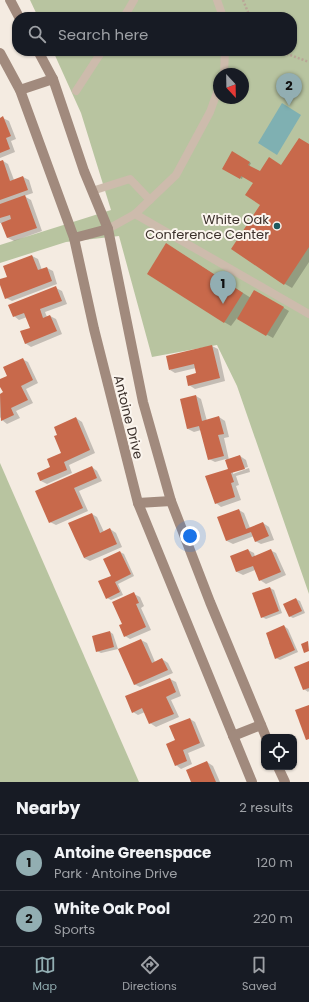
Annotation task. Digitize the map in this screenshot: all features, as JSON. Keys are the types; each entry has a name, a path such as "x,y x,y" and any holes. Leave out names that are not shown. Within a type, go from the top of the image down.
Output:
{"main road":[{"path":"10,0 16,12"},
{"name":"Antoine Drive","path":"0,53 20,90 74,238 94,329 138,503 252,782"},
{"name":"Antoine Drive","path":"41,56 53,80 92,191 108,229 143,402 171,501 210,602 265,734"},
{"path":"20,90 53,80"},
{"path":"74,238 108,229"},
{"path":"138,503 171,501"},
{"path":"233,736 261,725"},
{"path":"279,770 285,782"}],"lane":[{"path":"127,12 134,0"},
{"path":"217,0 221,12"},
{"path":"76,91 99,56"},
{"path":"224,68 225,56"},
{"path":"108,229 135,214 176,175 213,104"},
{"path":"92,191 130,179 150,200"},
{"path":"135,214 309,314"}],"path":[{"path":"243,0 248,12"},
{"path":"293,56 309,62"}],"green space":[{"path":"30,0 309,0 309,594 237,386 217,345 152,357 119,236 66,242 0,263 0,245 111,210 81,113 55,56 297,56 297,12 36,12"},
{"path":"0,463 139,782 0,782"}],"water":[{"path":"282,103 301,115 277,155 258,143"}],"building":[{"path":"3,116 11,136 6,138 10,149 0,153 0,118"},
{"name":"White Oak Conference Center","path":"299,138 309,144 309,247 284,285 231,249 260,205 245,195 253,183 241,176 240,179 222,169 232,151 250,162 248,165 260,171 269,157 281,165"},
{"path":"3,160 10,181 23,176 28,190 0,200 0,161"},
{"path":"25,195 37,228 7,238 1,223 11,219 10,215 0,218 0,204"},
{"path":"166,243 243,293 224,323 147,274"},
{"path":"32,255 38,270 47,267 52,281 5,299 0,285 0,279 7,277 3,266"},
{"path":"56,286 62,301 40,309 43,318 50,315 57,331 25,344 20,331 30,328 24,313 13,317 8,305"},
{"path":"254,290 284,307 266,336 237,319"},
{"path":"212,345 220,378 188,386 186,376 196,373 194,364 169,370 166,356"},
{"path":"23,358 33,380 21,386 28,400 11,408 14,415 1,421 0,394 3,392 0,387 0,379 7,376 3,367"},
{"path":"196,395 202,421 219,416 224,434 218,435 224,456 208,460 199,426 187,429 180,399"},
{"path":"76,417 90,450 64,462 67,470 40,481 37,473 50,467 47,459 61,453 54,436 57,435 54,427"},
{"path":"240,455 245,469 231,473 234,482 231,483 235,497 215,504 205,476 228,469 225,460"},
{"path":"92,466 97,478 74,488 83,508 49,523 35,491"},
{"path":"239,509 246,529 263,522 269,536 255,542 251,532 226,541 217,517"},
{"path":"92,513 100,533 110,528 117,544 84,558 68,523"},
{"path":"248,549 252,557 271,549 281,572 259,581 253,566 236,572 230,556"},
{"path":"120,551 131,574 115,582 120,592 106,599 98,581 111,576 103,559"},
{"path":"270,587 279,611 261,618 252,593"},
{"path":"134,592 139,603 136,604 146,627 124,637 119,625 122,624 112,602"},
{"path":"296,598 302,611 289,617 283,604"},
{"path":"284,625 295,650 275,659 266,633"},
{"path":"110,631 114,647 96,652 92,636"},
{"path":"141,639 152,663 162,658 168,670 134,685 118,649"},
{"path":"308,641 309,651 304,653 301,644"},
{"path":"309,661 309,688 303,690 294,667"},
{"path":"170,678 176,692 166,697 174,714 149,724 142,708 132,713 125,696"},
{"path":"309,705 309,739 306,740 295,710"},
{"path":"190,718 200,743 183,750 187,761 175,766 166,744 175,740 169,726"},
{"path":"207,761 216,782 191,782 186,770"}],"place":[{"name":"White Oak Pool","path":"289,106"},
{"name":"White Oak Conference Center","path":"277,226"},
{"name":"Antoine Greenspace","path":"223,304"}]}
